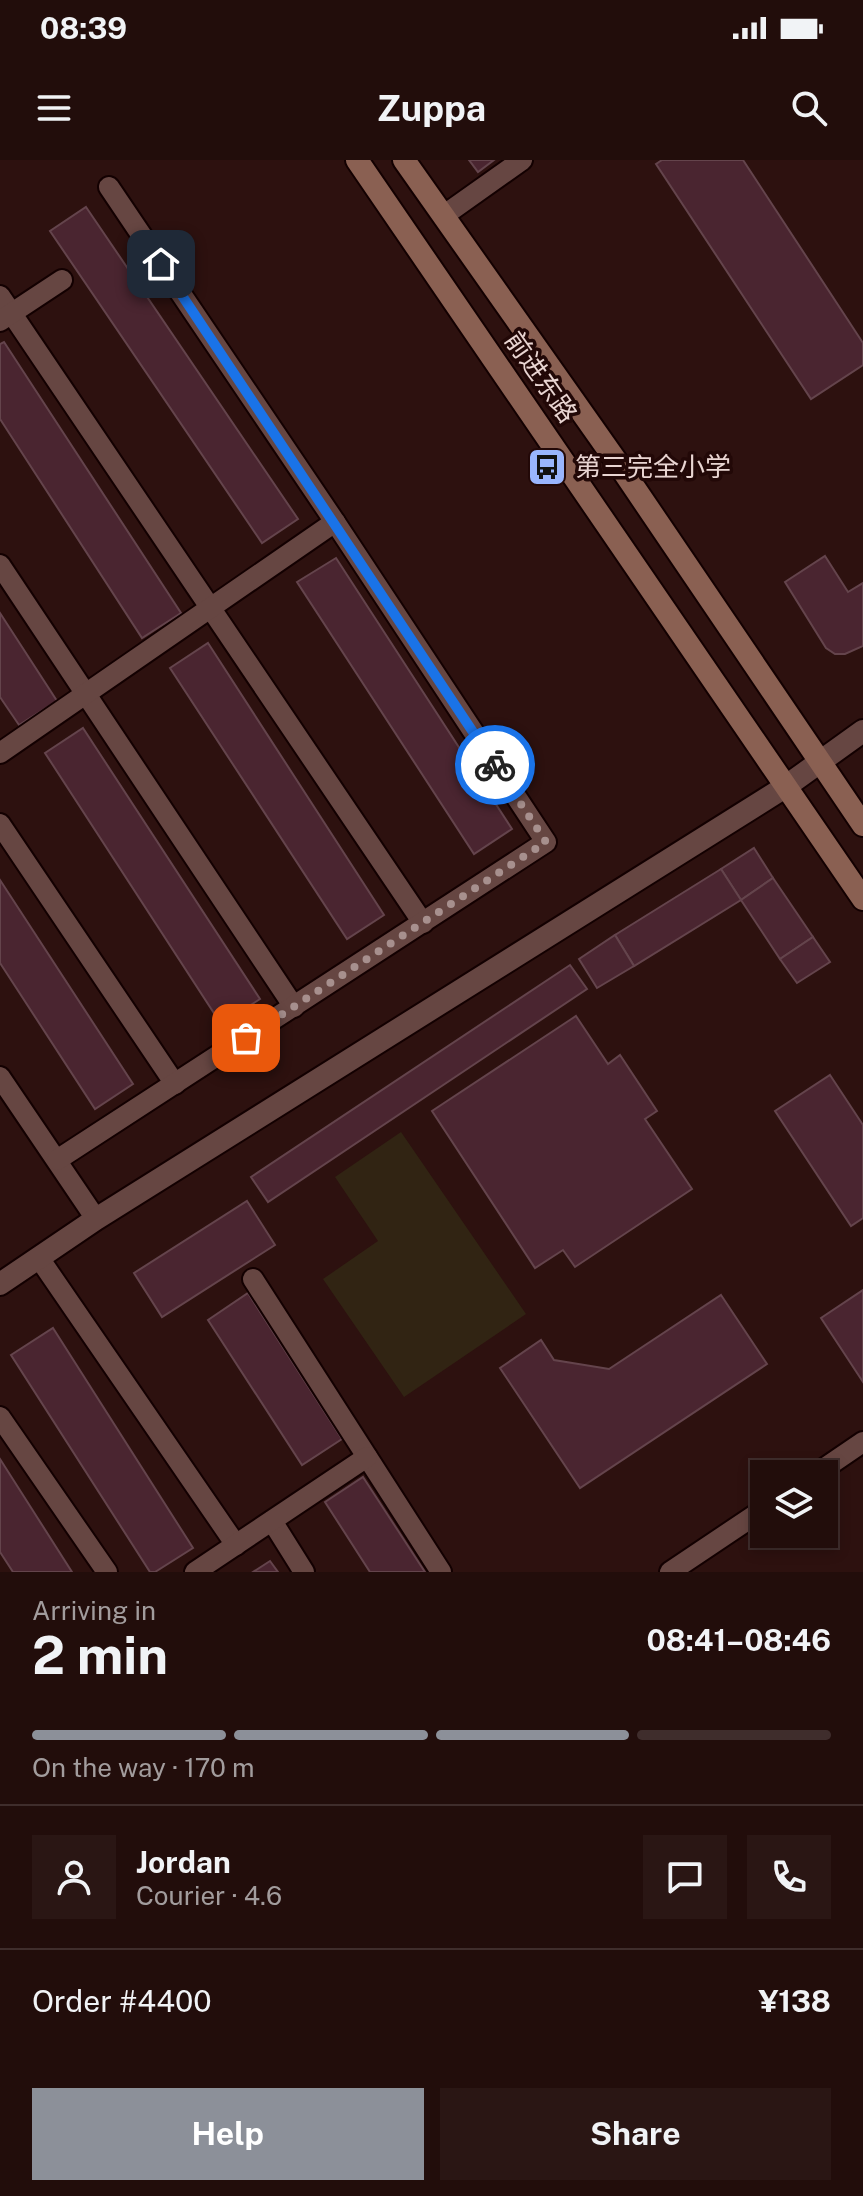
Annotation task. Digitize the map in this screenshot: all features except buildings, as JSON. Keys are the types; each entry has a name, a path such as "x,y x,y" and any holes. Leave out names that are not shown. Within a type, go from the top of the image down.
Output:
{"main road":[{"name":"前进东路","path":"357,160 863,899"},
{"name":"前进东路","path":"404,160 619,465 863,825"}],"street":[{"path":"443,216 522,160"},
{"path":"57,1160 546,842 109,187"},
{"path":"62,280 4,310 423,923"},
{"path":"0,753 335,522"},
{"path":"0,565 294,1007"},
{"path":"0,1284 96,1219 785,787 863,731"},
{"path":"0,824 175,1084"},
{"path":"0,1077 96,1219"},
{"path":"39,1258 236,1545"},
{"path":"253,1279 441,1572"},
{"path":"0,1417 107,1572"},
{"path":"837,1460 863,1442"},
{"path":"195,1572 367,1457"},
{"path":"670,1572 750,1518"},
{"path":"272,1521 304,1572"}],"shaded area":[{"path":"401,1132 526,1314 404,1397 323,1279 378,1241 335,1177"}],"way so far":[{"path":"246,1038 546,842 495,765"}],"place":[{"name":"第三完全小学","path":"547,467"}],"route":[{"path":"161,264 495,765"}]}
